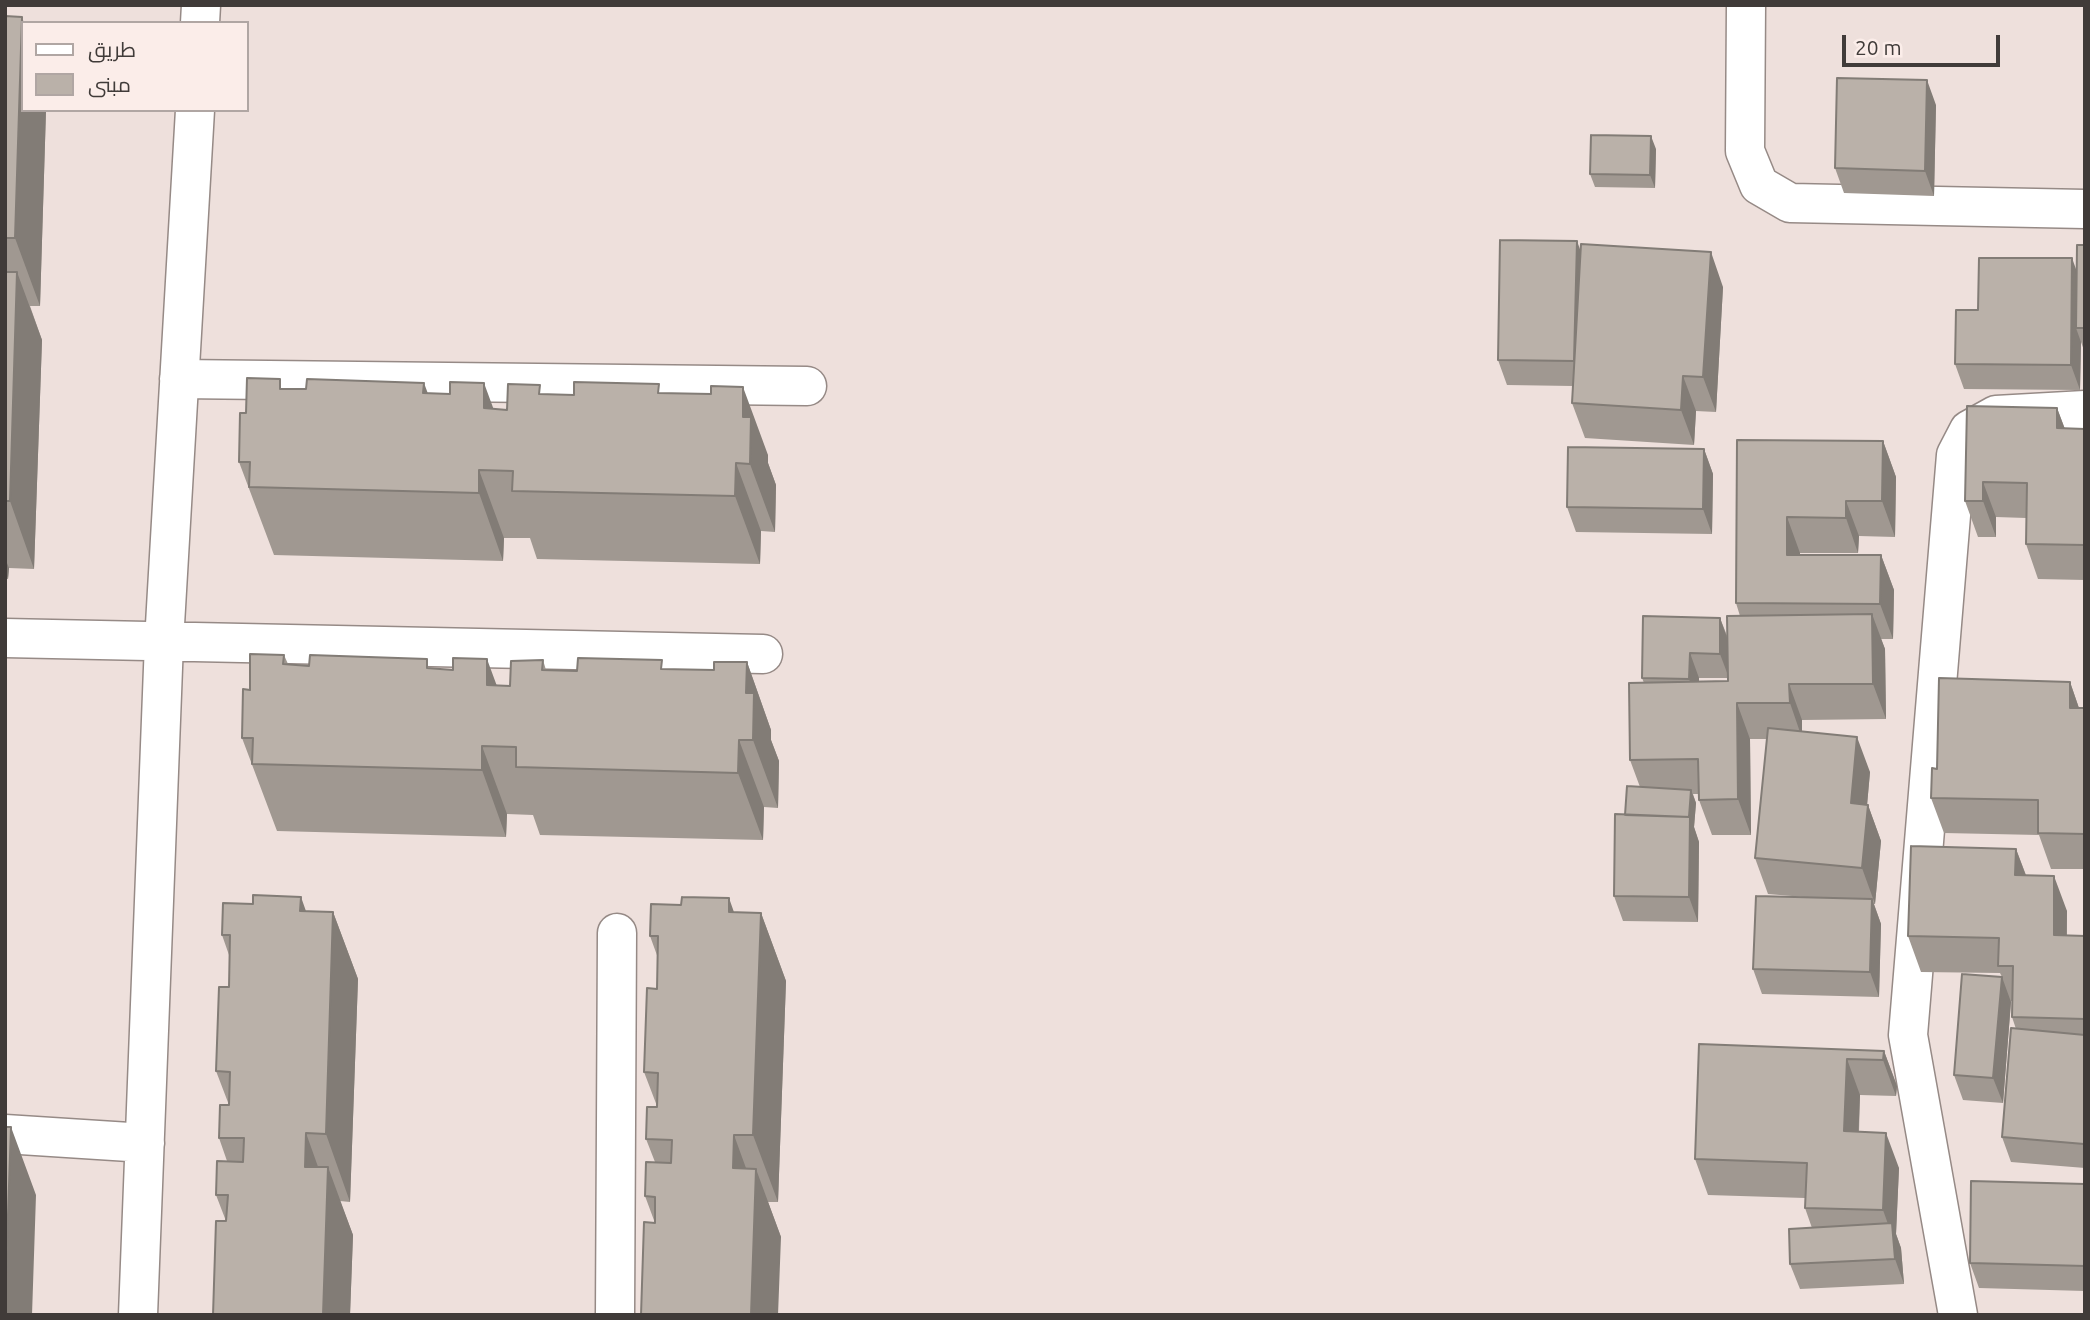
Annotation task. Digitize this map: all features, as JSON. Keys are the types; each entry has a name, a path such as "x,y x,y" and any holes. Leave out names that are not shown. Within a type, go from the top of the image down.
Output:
{"street":[{"path":"1746,5 1745,151 1759,185 1790,203 2085,209"},
{"path":"138,1315 164,642 195,112"},
{"path":"179,379 807,386"},
{"path":"1958,1315 1908,1035 1956,455 1969,430 1996,415 2085,410"},
{"path":"5,638 763,654"},
{"path":"615,1315 617,933"},
{"path":"5,1134 145,1143"}],"building":[{"path":"5,16 22,17 15,238 5,238"},
{"path":"1837,78 1927,80 1925,171 1835,168"},
{"path":"1591,135 1651,136 1650,175 1590,174"},
{"path":"1500,240 1577,241 1574,361 1498,360"},
{"path":"1581,244 1711,252 1703,377 1683,376 1681,410 1572,403"},
{"path":"2077,245 2085,245 2085,328 2076,328"},
{"path":"1979,258 2072,258 2071,365 1955,364 1956,310 1978,310"},
{"path":"5,272 17,272 10,501 5,501"},
{"path":"247,378 280,379 280,389 306,389 307,379 424,383 423,393 450,394 450,382 484,383 484,408 507,410 508,384 540,385 539,394 574,395 574,382 659,384 658,393 711,394 711,386 743,387 743,417 751,417 750,464 736,463 735,496 512,491 513,471 479,470 479,493 249,487 250,462 239,462 240,413 246,413"},
{"path":"1967,406 2057,408 2057,428 2085,429 2085,545 2026,544 2027,483 1983,482 1983,501 1965,501"},
{"path":"1737,440 1883,441 1882,501 1846,501 1846,518 1787,517 1787,555 1881,555 1880,604 1736,603"},
{"path":"1568,447 1704,449 1703,509 1567,507"},
{"path":"1872,614 1873,684 1789,684 1790,703 1737,703 1738,799 1699,800 1698,759 1630,760 1629,683 1728,681 1727,616"},
{"path":"1643,616 1720,618 1720,654 1690,653 1689,679 1642,678"},
{"path":"250,654 284,655 283,664 309,666 310,655 427,659 427,668 453,670 453,658 487,659 487,685 510,686 511,661 543,660 542,670 577,671 578,658 662,660 661,669 714,670 714,662 747,662 746,693 754,693 753,740 739,740 738,773 516,767 516,747 482,746 482,770 252,764 253,738 242,738 243,689 250,690"},
{"path":"1939,678 2070,682 2070,708 2085,708 2085,834 2038,833 2038,800 1931,798 1932,768 1937,769"},
{"path":"1768,728 1857,737 1851,803 1868,805 1862,868 1755,858"},
{"path":"1627,786 1691,790 1689,817 1625,815"},
{"path":"1615,814 1690,817 1689,897 1614,896"},
{"path":"1911,846 2016,849 2015,875 2054,876 2054,935 2085,936 2085,1019 2012,1017 2013,966 1998,966 1999,938 1908,936"},
{"path":"253,895 301,897 300,911 333,912 326,1134 306,1133 305,1167 328,1167 323,1315 213,1315 216,1221 226,1221 228,1195 216,1195 217,1161 243,1162 244,1138 219,1138 220,1105 229,1105 230,1072 216,1071 219,987 229,987 230,935 222,935 223,903 253,904"},
{"path":"1756,896 1872,899 1870,972 1753,969"},
{"path":"682,897 729,898 729,912 761,913 753,1135 734,1135 733,1168 756,1169 751,1315 641,1315 644,1222 655,1223 655,1197 645,1196 646,1162 671,1163 672,1140 646,1139 647,1107 657,1107 658,1073 644,1072 647,988 657,989 658,936 650,936 651,904 681,905"},
{"path":"1962,974 2002,977 1993,1078 1954,1075"},
{"path":"2011,1028 2085,1035 2084,1144 2002,1137"},
{"path":"1699,1044 1884,1051 1883,1060 1847,1059 1844,1131 1886,1133 1883,1210 1805,1208 1807,1163 1695,1159"},
{"path":"5,1127 11,1127 5,1303"},
{"path":"1971,1181 2085,1184 2085,1266 1970,1263"},
{"path":"1892,1223 1895,1259 1790,1264 1789,1229"}]}
